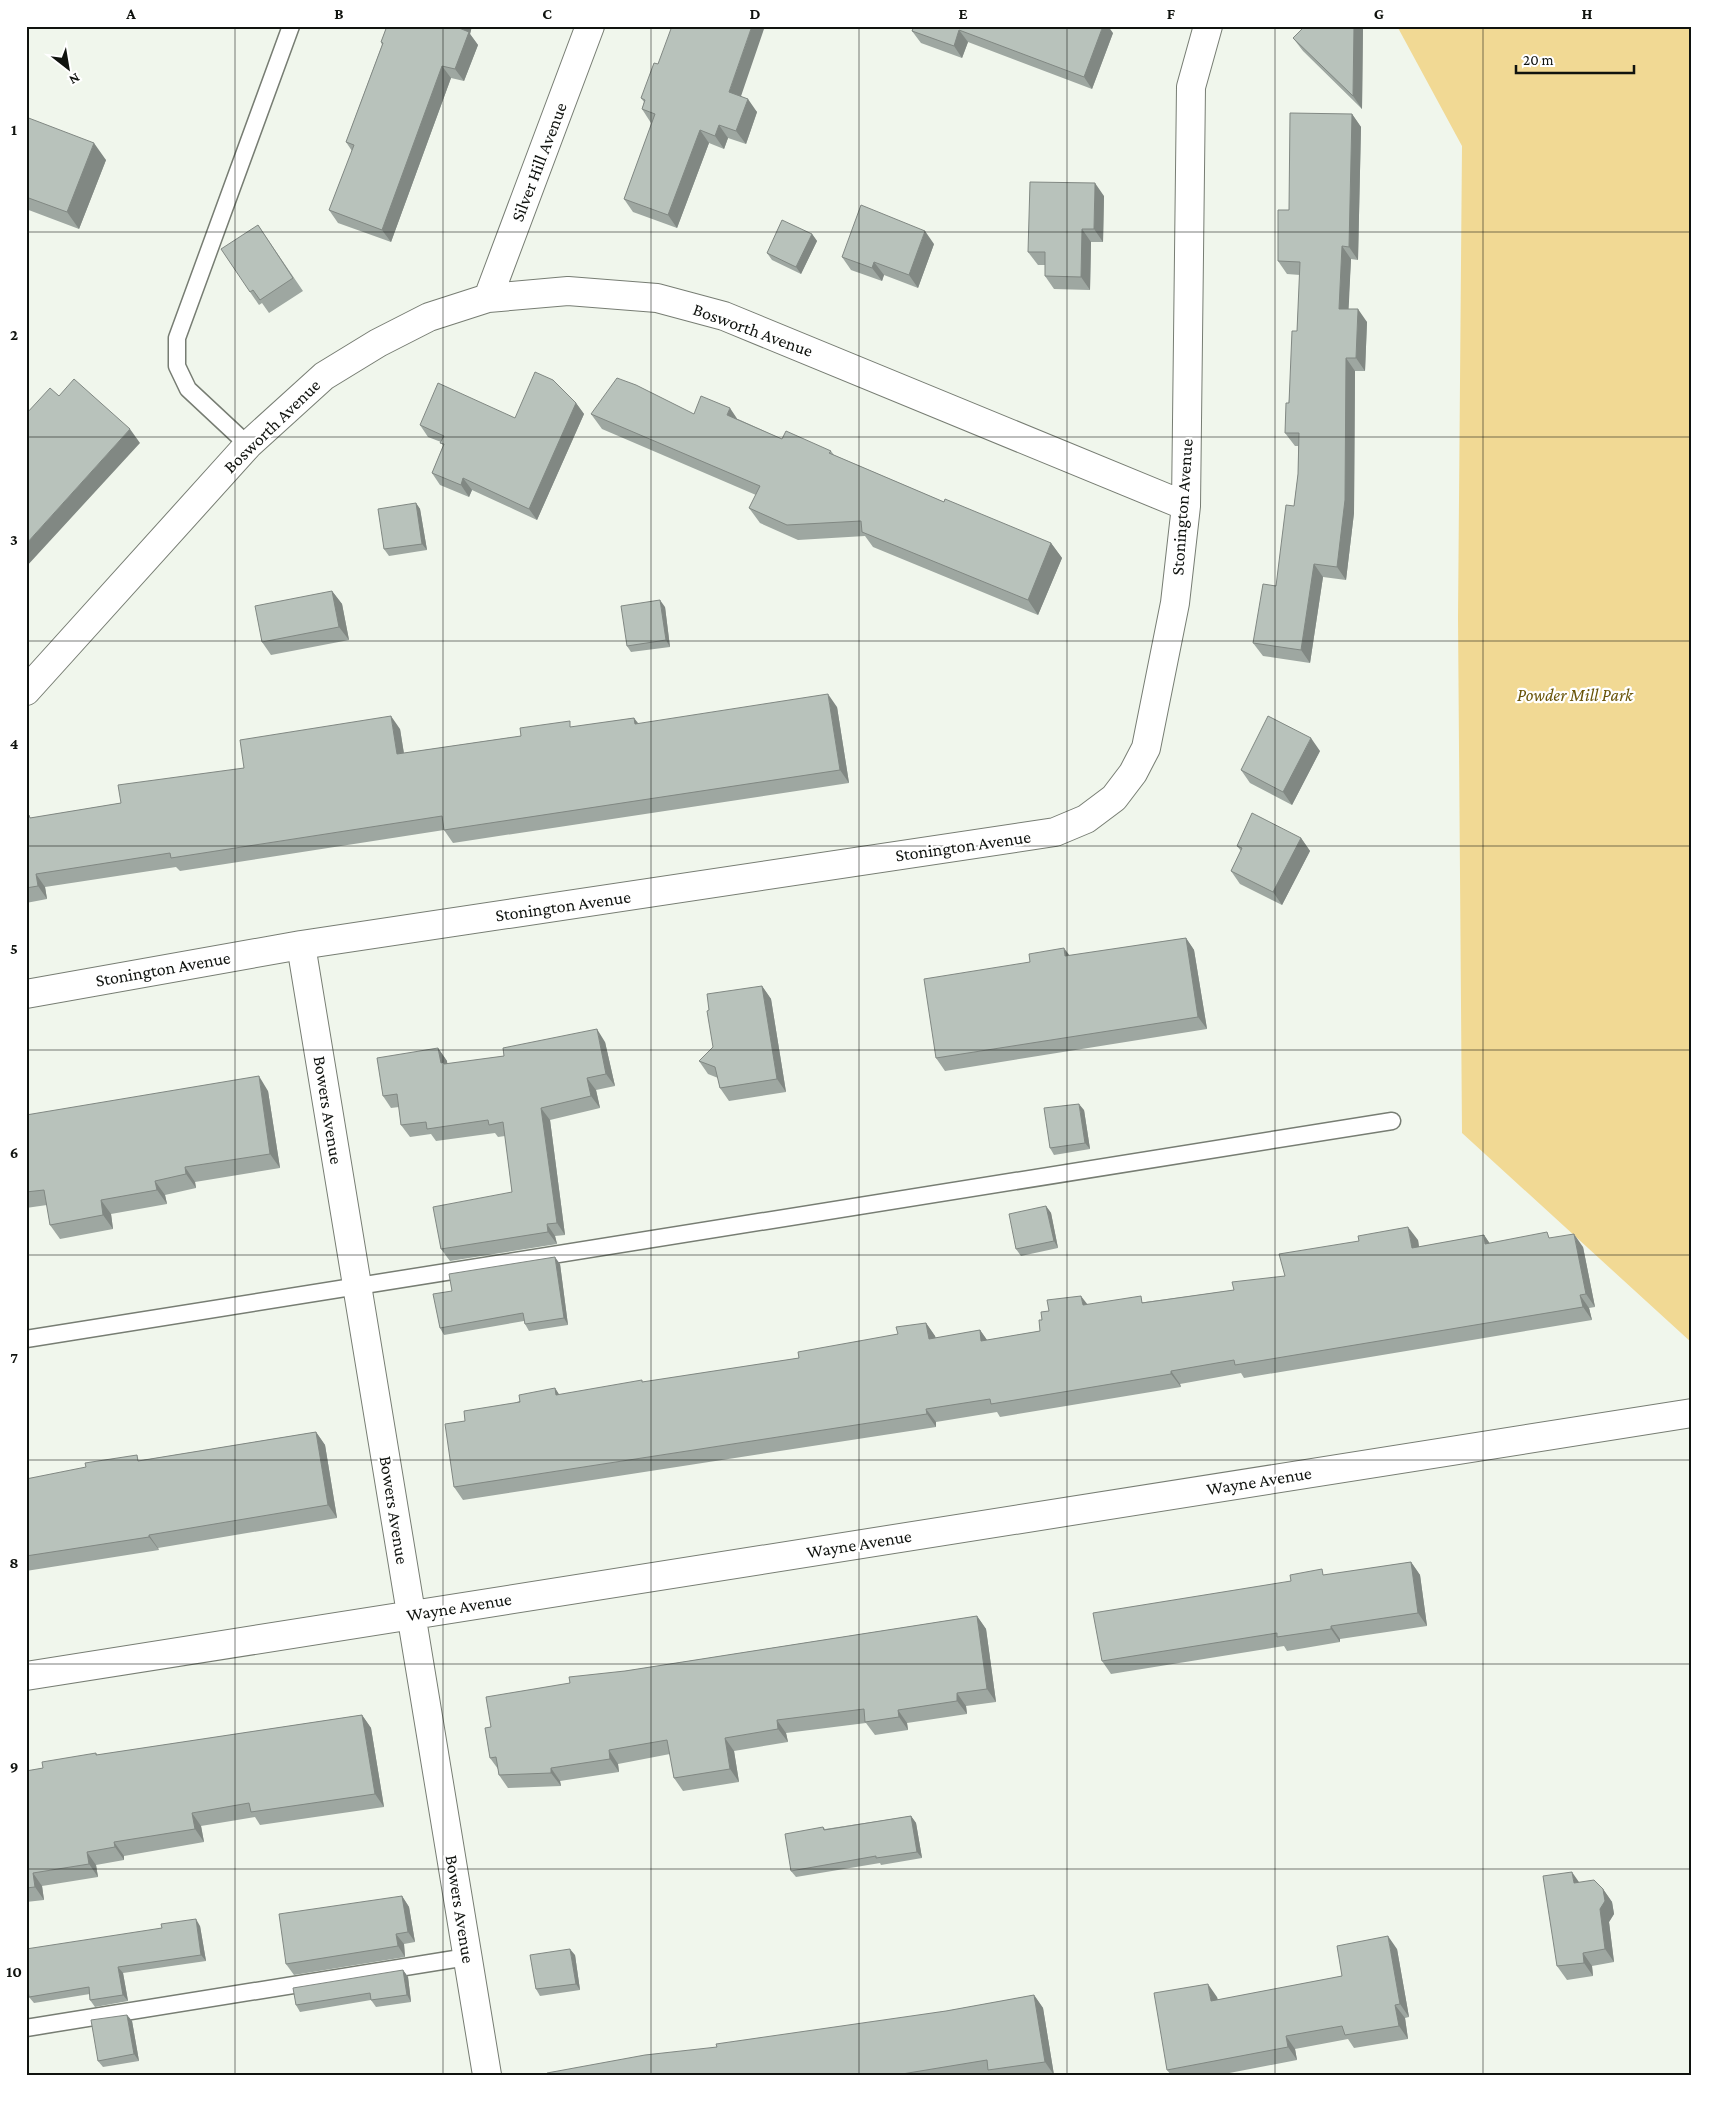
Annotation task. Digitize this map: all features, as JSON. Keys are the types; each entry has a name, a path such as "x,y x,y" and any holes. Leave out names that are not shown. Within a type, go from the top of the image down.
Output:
{"street":[{"name":"Silver Hill Avenue","path":"488,298 590,26"},
{"name":"Stonington Avenue","path":"26,994 301,945 1055,832 1086,819 1114,798 1133,773 1146,748 1175,603 1186,506 1191,87 1208,26"},
{"name":"Bosworth Avenue","path":"26,692 248,445 324,376 378,343 429,317 488,298 568,291 657,298 724,316 1186,506"},
{"name":"Bowers Avenue","path":"301,945 487,2075"},
{"name":"Wayne Avenue","path":"26,1676 1692,1413"}],"lane":[{"path":"248,445 188,389 177,366 177,338 291,26"},
{"path":"26,1339 1392,1120"},
{"path":"26,2028 467,1957"}],"green space":[{"name":"Powder Mill Park","path":"1397,26 1692,26 1692,1343 1462,1133 1458,618 1462,146"}],"building":[{"path":"387,26 460,26 459,28 469,32 455,69 442,66 382,230 329,210 354,145 346,142 383,43 381,42"},
{"path":"672,26 752,26 729,92 748,99 736,131 719,125 715,136 700,130 668,215 624,199 655,114 642,109 645,100 641,98 654,63 658,64"},
{"path":"914,26 1103,26 1084,77 959,30 954,46 912,31"},
{"path":"1305,26 1354,26 1353,96 1293,38"},
{"path":"1290,113 1352,114 1349,247 1342,246 1339,309 1358,309 1356,358 1346,358 1345,500 1337,567 1314,564 1301,650 1253,643 1263,584 1276,586 1286,505 1294,506 1298,474 1299,433 1285,433 1286,403 1289,403 1292,331 1297,331 1300,262 1278,261 1278,210 1289,210"},
{"path":"26,117 94,143 67,212 26,197"},
{"path":"1030,182 1095,183 1094,229 1082,229 1081,277 1045,276 1045,252 1028,252"},
{"path":"861,205 925,231 909,275 874,262 872,268 842,257"},
{"path":"782,220 812,234 796,267 767,253"},
{"path":"258,225 293,278 260,300 253,290 250,292 221,249"},
{"path":"535,372 553,380 576,403 529,509 463,478 461,485 432,473 444,444 440,443 444,436 420,425 438,383 515,418"},
{"path":"617,378 636,385 694,414 701,396 730,408 727,415 782,439 786,431 831,451 829,453 944,502 945,499 1051,543 1028,600 862,532 861,521 787,525 749,508 760,486 591,414"},
{"path":"74,379 130,429 26,544 26,414 50,388 59,396"},
{"path":"416,503 422,544 384,549 378,509"},
{"path":"332,591 339,627 262,642 255,606"},
{"path":"660,600 666,640 627,646 621,606"},
{"path":"828,694 840,770 444,830 442,816 171,858 170,853 36,874 38,886 26,888 26,816 29,815 30,818 121,803 118,785 244,768 240,740 391,716 397,754 521,736 520,728 570,721 570,727 634,718 635,724"},
{"path":"1268,716 1311,738 1283,792 1241,770"},
{"path":"1252,813 1301,838 1273,892 1231,871 1242,848 1237,846"},
{"path":"1186,938 1198,1017 936,1058 924,979 1030,962 1029,954 1064,948 1065,956"},
{"path":"762,986 777,1079 720,1088 715,1067 699,1061 713,1047 707,1011 709,1010 707,994"},
{"path":"597,1029 606,1074 587,1078 591,1096 541,1108 557,1223 547,1224 548,1232 441,1249 433,1207 512,1192 503,1122 489,1125 488,1120 427,1129 426,1122 401,1125 397,1094 383,1096 377,1058 438,1048 441,1063 444,1062 444,1064 504,1056 503,1048"},
{"path":"259,1076 270,1154 185,1167 186,1174 155,1181 157,1190 101,1200 103,1215 50,1225 44,1190 26,1192 26,1115"},
{"path":"1079,1104 1085,1143 1050,1148 1044,1108"},
{"path":"1046,1206 1054,1241 1016,1249 1009,1214"},
{"path":"1408,1227 1412,1248 1484,1235 1485,1244 1547,1232 1549,1238 1574,1234 1586,1294 1580,1295 1583,1307 1235,1365 1234,1360 1171,1371 1171,1374 991,1404 990,1399 926,1409 927,1414 454,1487 445,1424 465,1421 464,1411 520,1402 519,1395 555,1388 556,1395 642,1380 642,1382 799,1358 798,1352 898,1334 896,1327 926,1323 929,1339 980,1330 981,1341 1040,1331 1039,1320 1042,1320 1041,1312 1049,1311 1047,1300 1081,1296 1083,1305 1141,1296 1142,1303 1234,1290 1232,1282 1285,1276 1279,1254 1359,1241 1358,1236"},
{"path":"555,1257 564,1318 525,1324 523,1313 440,1328 433,1294 452,1291 449,1274"},
{"path":"316,1432 328,1505 149,1535 149,1537 26,1556 26,1479 86,1467 85,1463 137,1455 138,1461"},
{"path":"1411,1562 1418,1613 1331,1626 1331,1629 1277,1637 1277,1633 1102,1661 1093,1613 1291,1581 1290,1575 1322,1569 1323,1575"},
{"path":"977,1616 987,1689 957,1693 957,1701 898,1710 899,1717 865,1722 864,1709 777,1720 778,1729 725,1738 730,1769 674,1778 667,1740 609,1750 610,1759 551,1768 551,1773 499,1775 496,1757 490,1758 485,1728 491,1727 486,1697 570,1683 569,1677 625,1671"},
{"path":"362,1715 375,1794 251,1812 249,1803 192,1813 195,1829 114,1842 115,1847 87,1852 89,1864 33,1873 35,1887 26,1888 26,1771 43,1768 42,1762"},
{"path":"911,1816 917,1852 876,1858 876,1856 791,1871 785,1834 823,1827 824,1830"},
{"path":"1572,1872 1574,1883 1594,1880 1603,1889 1605,1901 1600,1909 1605,1949 1583,1953 1584,1963 1557,1966 1543,1876"},
{"path":"402,1896 408,1932 396,1934 398,1946 286,1964 279,1914"},
{"path":"196,1919 201,1955 118,1967 123,1995 90,2000 89,1987 29,1997 26,1977 26,1949 162,1928 161,1924"},
{"path":"1388,1936 1400,2004 1395,2005 1399,2026 1345,2035 1342,2026 1286,2036 1288,2047 1167,2070 1154,1993 1208,1984 1211,2001 1342,1976 1337,1946"},
{"path":"570,1949 576,1984 536,1989 530,1955"},
{"path":"403,1970 407,1995 371,2000 370,1993 296,2005 293,1988"},
{"path":"1034,1995 1045,2062 988,2070 987,2060 896,2075 547,2075 547,2073 645,2055 717,2047 716,2044 946,2011"},
{"path":"127,2015 134,2054 98,2061 91,2020"}]}
